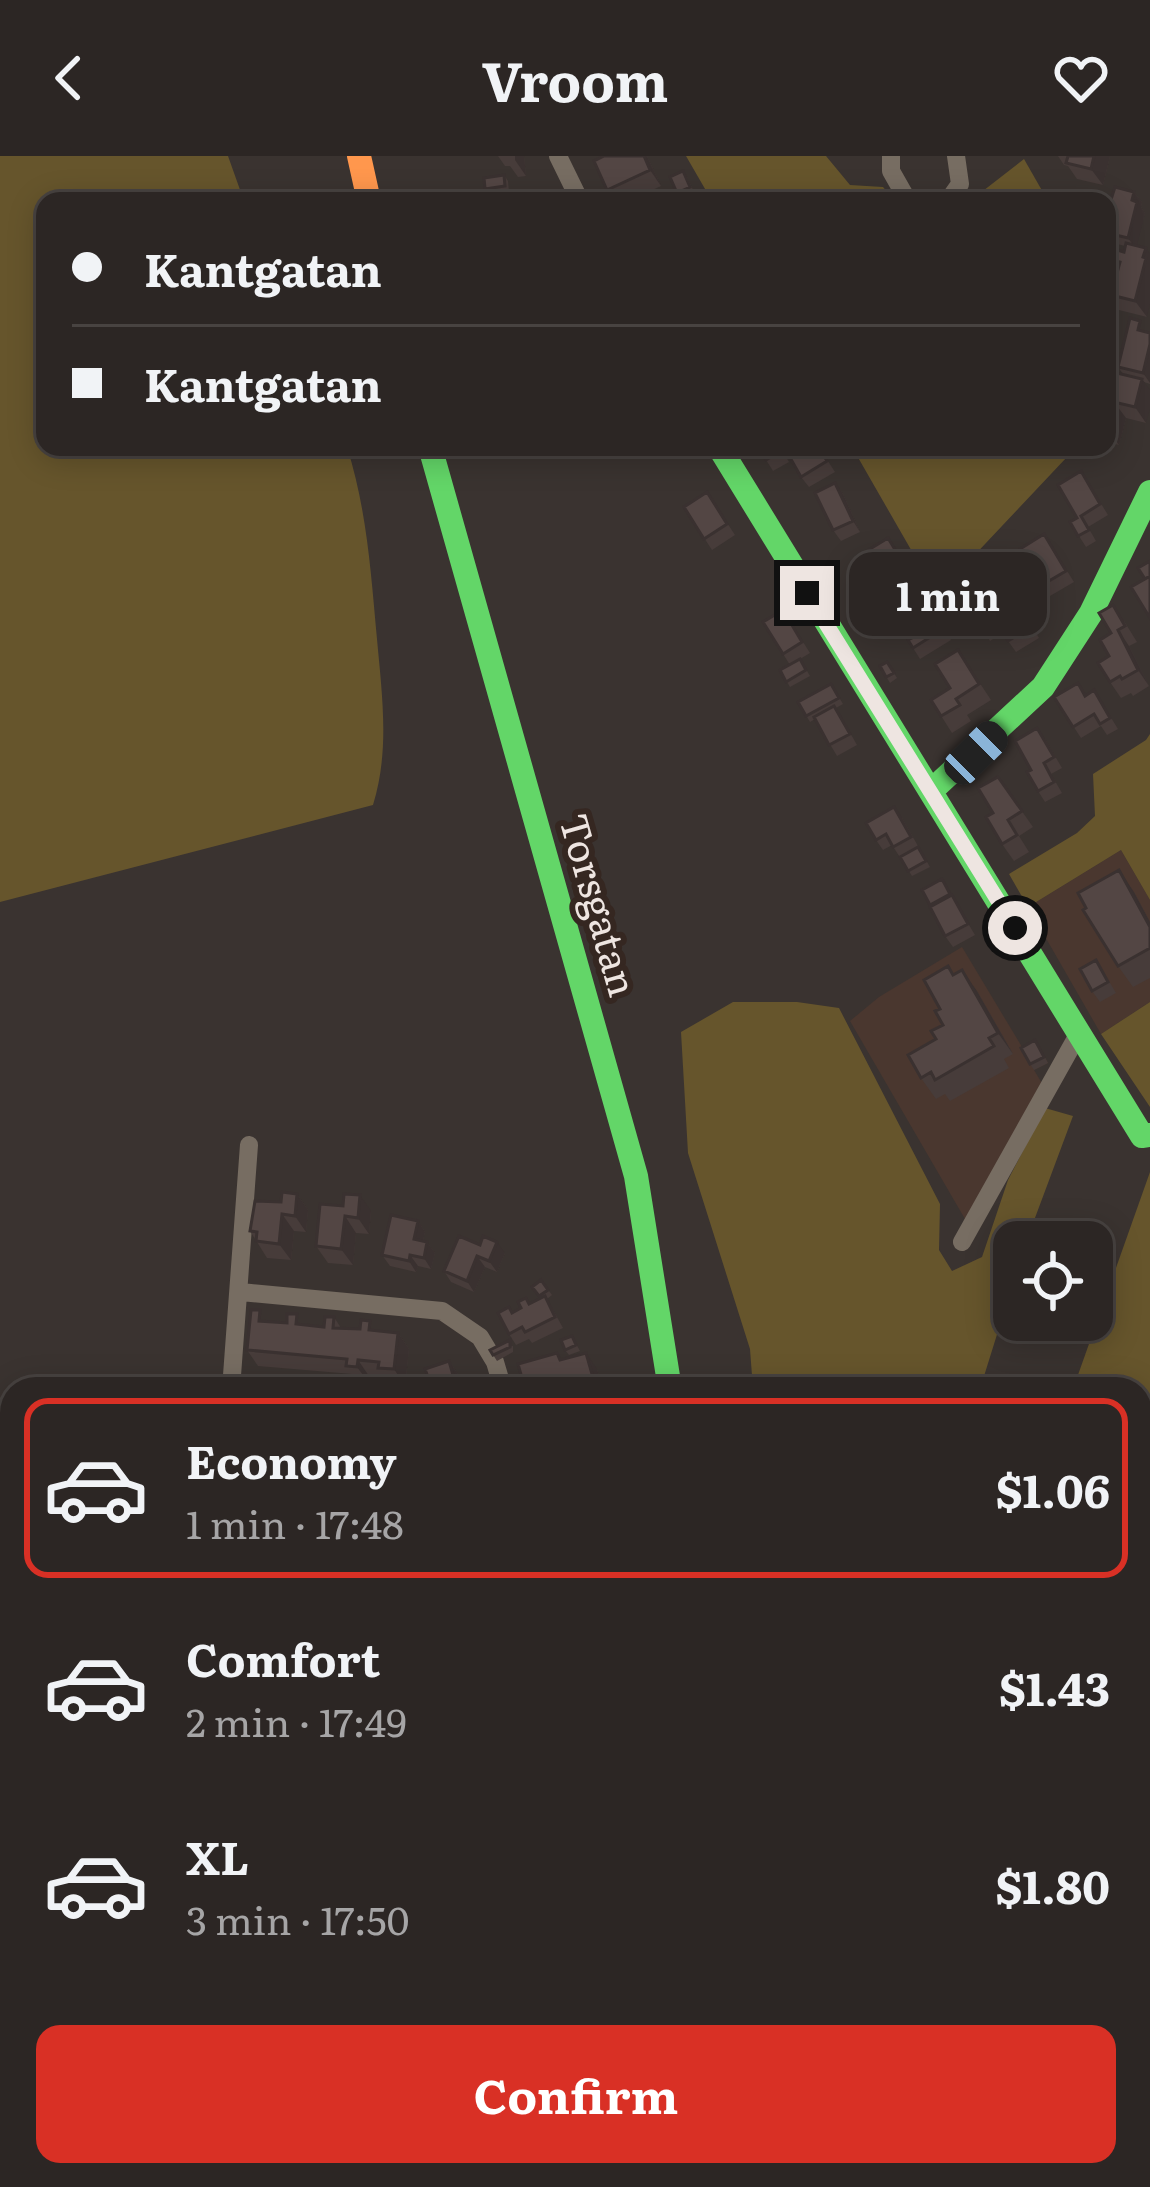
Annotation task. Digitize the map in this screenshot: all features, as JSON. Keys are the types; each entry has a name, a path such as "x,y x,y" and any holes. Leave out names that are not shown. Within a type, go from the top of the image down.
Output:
{"street":[{"path":"359,156 367,192"},
{"path":"558,156 576,192"},
{"path":"891,156 891,171 903,192"},
{"path":"954,192 960,184 956,156"},
{"name":"Torsgatan","path":"433,456 636,1176 668,1377"},
{"path":"725,456 1142,1136 1150,1136"},
{"path":"931,791 1043,687 1091,613 1150,492"},
{"path":"962,1243 1079,1033"},
{"path":"232,1377 249,1145"},
{"path":"241,1292 442,1311 479,1337 499,1377"}],"shaded area":[{"path":"0,156 228,156 241,192 36,192 36,456 349,456 367,542 382,702 382,764 373,805 0,902"},
{"path":"686,156 826,156 850,185 883,187 887,192 707,192"},
{"path":"1024,159 1043,192 982,192"},
{"path":"857,456 1067,456 1067,457 937,595"},
{"path":"1150,734 1150,900 1121,850 1028,907 1009,874 1077,833 1095,816 1093,774"},
{"path":"1121,850 1150,900 1150,1002 1101,1034 1028,907"},
{"path":"962,947 1025,1052 1039,1046 1048,1063 1034,1070 1043,1085 965,1219 850,1021 879,997"},
{"path":"733,1002 797,1002 839,1008 940,1204 939,1250 952,1271 982,1257 993,1224 995,1341 984,1377 752,1377 750,1349 688,1153 681,1032"},
{"path":"1150,1002 1150,1107 1101,1034"},
{"path":"1045,1108 1073,1116 1034,1221 994,1221 1008,1180"},
{"path":"1150,1172 1150,1377 1077,1377 1090,1341 1113,1341 1113,1276"}],"building":[{"path":"604,156 644,156 650,170 607,190 594,161"},
{"path":"1068,156 1094,156 1091,169 1066,163"},
{"path":"683,171 690,187 677,192 670,177"},
{"path":"504,175 505,186 485,189 484,178"},
{"path":"1115,187 1134,192 1132,200 1137,202 1128,238 1116,235"},
{"path":"1126,243 1146,248 1135,301 1116,296 1120,262 1116,250 1124,252"},
{"path":"1130,318 1140,321 1138,330 1150,333 1143,373 1118,367"},
{"path":"1117,373 1142,379 1135,407 1116,402"},
{"path":"789,456 824,456 827,461 801,477"},
{"path":"1081,471 1100,504 1081,516 1089,530 1078,536 1070,522 1077,518 1058,485"},
{"path":"835,483 853,521 833,530 815,493"},
{"path":"707,492 727,524 704,539 684,507"},
{"path":"1044,534 1066,571 1042,585 1020,549"},
{"path":"888,538 908,571 885,585 865,552"},
{"path":"1150,561 1150,576 1145,579 1138,568"},
{"path":"1150,576 1150,618 1131,587"},
{"path":"1020,585 1031,603 1022,609 1012,590"},
{"path":"924,597 943,629 913,648 908,640 916,636 901,611"},
{"path":"1014,597 1031,627 1008,641 991,611"},
{"path":"1113,605 1125,626 1118,630 1138,670 1110,682 1098,663 1109,656 1100,640 1111,633 1099,613"},
{"path":"783,610 802,642 783,654 763,622"},
{"path":"988,617 996,630 986,635 979,622"},
{"path":"958,650 979,684 956,699 960,705 941,716 931,700 950,688 935,664"},
{"path":"800,659 806,670 786,682 780,670"},
{"path":"887,662 894,673 886,677 880,666"},
{"path":"1078,683 1085,696 1094,690 1110,718 1100,724 1094,714 1073,727 1054,697"},
{"path":"831,684 839,698 806,716 798,702"},
{"path":"834,706 850,734 829,745 814,717"},
{"path":"1037,728 1054,757 1044,763 1054,782 1038,791 1015,741"},
{"path":"998,777 1022,811 1008,820 1017,835 1002,844 986,817 993,813 978,788"},
{"path":"894,807 911,837 893,847 886,834 876,840 866,823"},
{"path":"918,847 926,861 908,871 900,857"},
{"path":"1119,870 1150,927 1150,948 1118,966 1083,910 1078,893"},
{"path":"942,879 950,894 930,905 922,890"},
{"path":"952,895 968,924 945,936 930,907"},
{"path":"1096,960 1108,982 1092,991 1080,969"},
{"path":"948,966 953,975 962,970 998,1033 989,1038 994,1046 935,1080 931,1072 921,1078 908,1055 936,1039 931,1031 943,1025 924,980"},
{"path":"1035,1040 1044,1057 1030,1064 1021,1048"},
{"path":"282,1192 297,1194 295,1216 282,1214 279,1244 256,1241 257,1232 250,1231 255,1201 281,1202"},
{"path":"344,1194 360,1195 358,1218 345,1216 341,1249 316,1246 320,1204 343,1206"},
{"path":"391,1215 418,1221 414,1239 427,1242 424,1258 410,1255 409,1261 382,1255"},
{"path":"459,1236 480,1245 483,1236 497,1242 489,1261 477,1256 467,1281 444,1271"},
{"path":"541,1280 548,1290 539,1296 532,1287"},
{"path":"545,1296 555,1317 525,1332 522,1327 509,1334 498,1313 509,1307 512,1313 521,1308 518,1302 526,1298 529,1304"},
{"path":"251,1310 260,1310 259,1321 287,1323 287,1314 297,1314 296,1324 324,1327 325,1317 334,1317 333,1328 360,1329 361,1320 370,1321 369,1330 398,1333 394,1369 378,1368 379,1362 358,1360 357,1367 346,1366 347,1359 247,1350"},
{"path":"572,1336 576,1345 565,1350 561,1340"},
{"path":"510,1340 510,1347 493,1355 490,1350"},
{"path":"557,1353 560,1360 586,1353 593,1377 522,1377 518,1364"},
{"path":"449,1361 453,1375 428,1377 425,1369"}],"traffic: fast":[{"path":"433,456 636,1176 668,1377"},
{"path":"725,456 1142,1136 1150,1135"},
{"path":"931,791 1043,687 1091,613 1150,492"}],"traffic: slow":[{"path":"359,156 367,192"}],"route":[{"path":"807,593 1015,928"}]}
